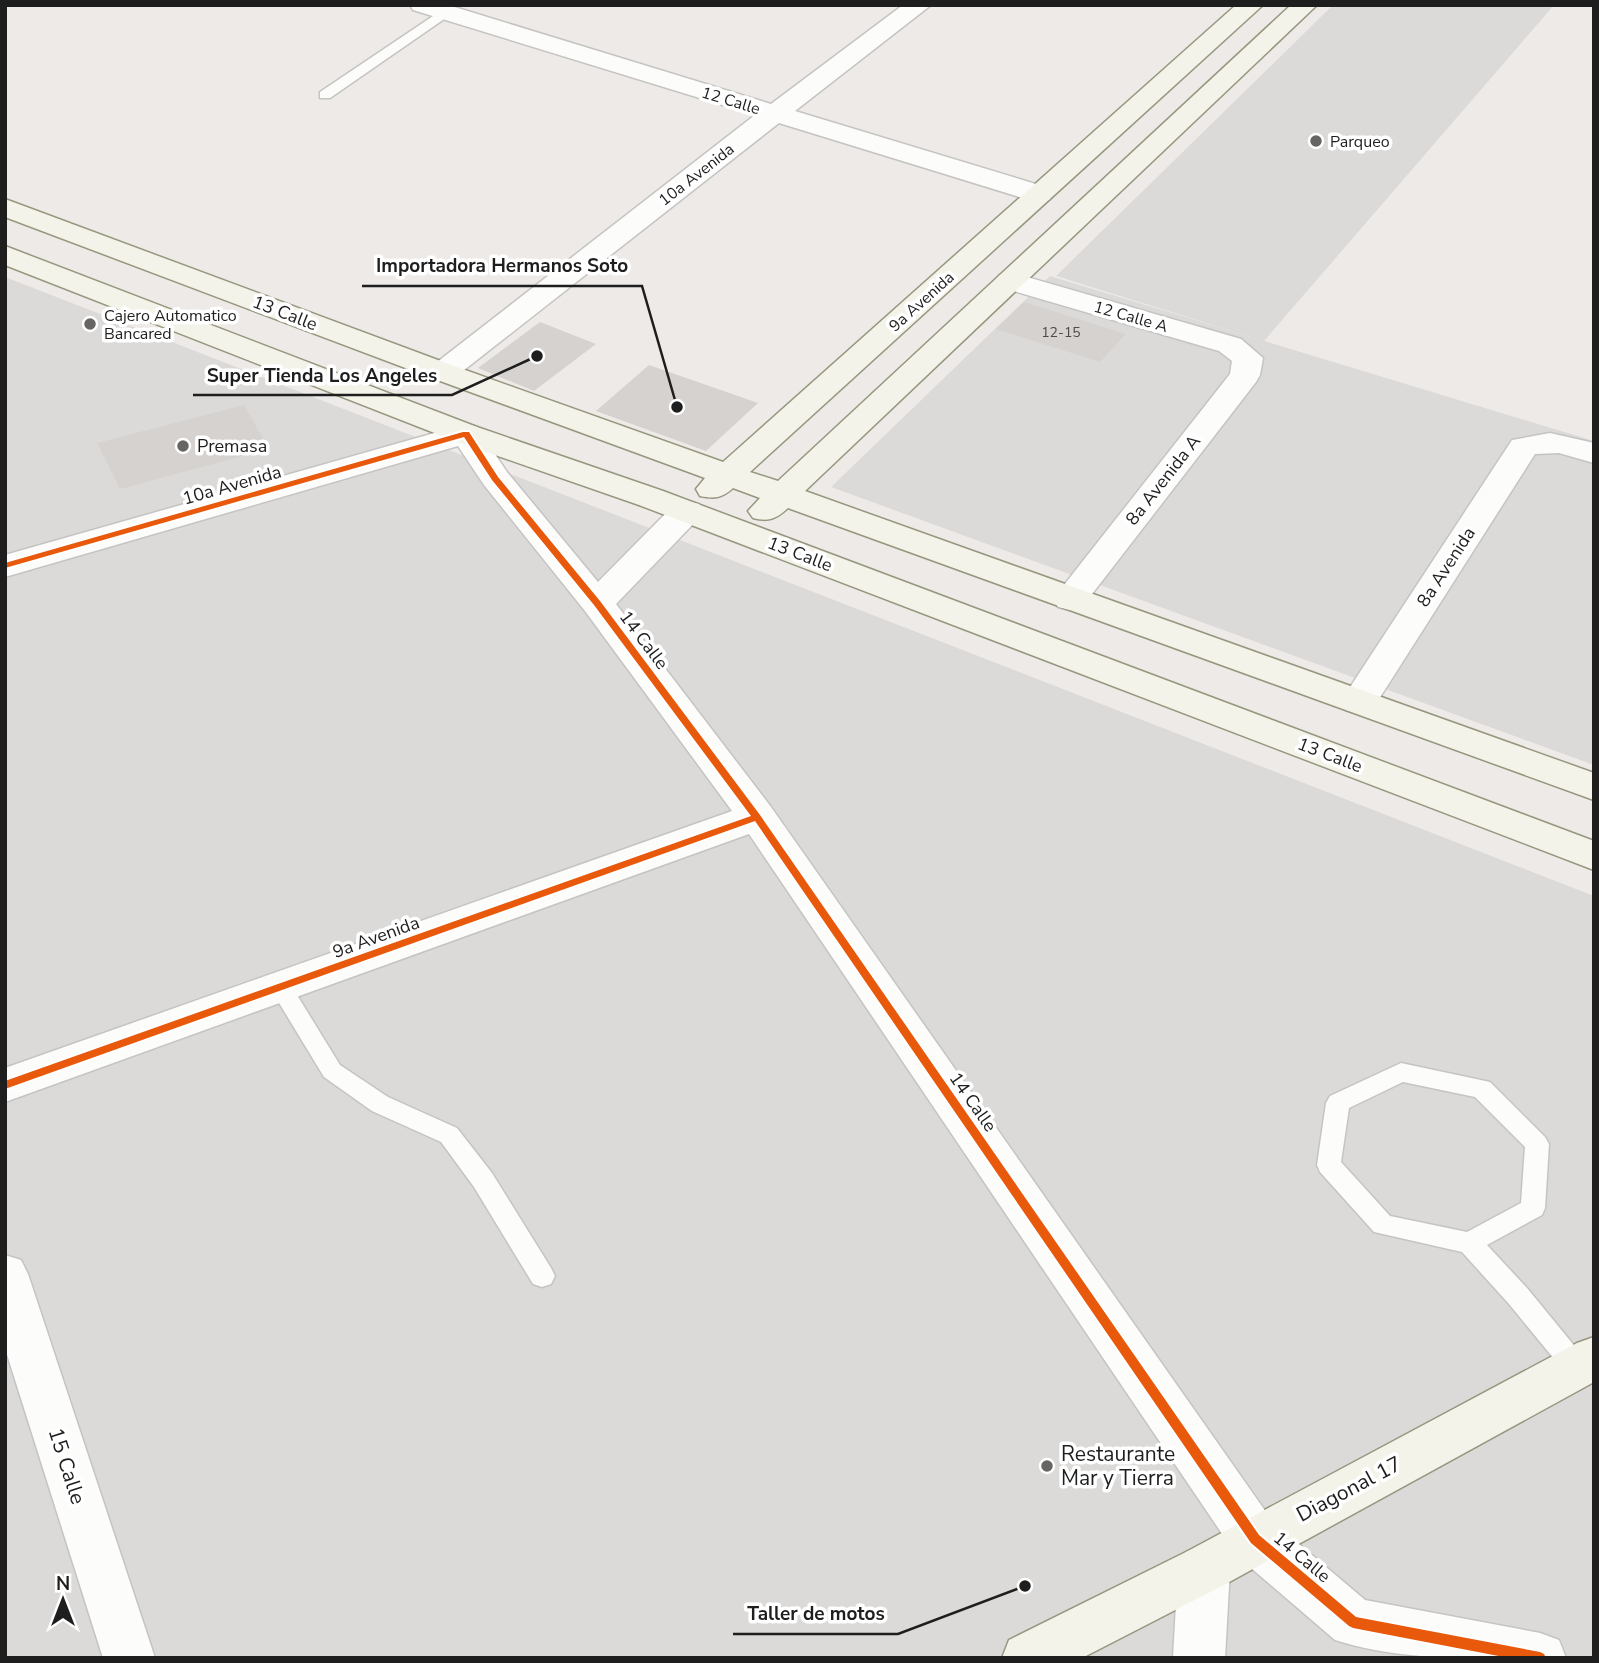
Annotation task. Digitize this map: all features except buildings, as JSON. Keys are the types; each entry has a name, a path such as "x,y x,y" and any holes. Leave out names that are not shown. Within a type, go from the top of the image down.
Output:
{"main road":[{"name":"9a Avenida","path":"687,512 1251,5"},
{"path":"743,533 1305,5"},
{"name":"13 Calle","path":"5,207 781,496 1594,787"},
{"name":"13 Calle","path":"5,255 466,434 687,512 1594,856"},
{"name":"Diagonal 17","path":"1028,1658 1204,1569 1255,1539 1585,1363"}],"street":[{"name":"10a Avenida","path":"443,372 775,113 919,5"},
{"name":"12 Calle","path":"434,9 1039,194"},
{"name":"12 Calle A","path":"1010,281 1230,345 1248,358"},
{"name":"8a Avenida A","path":"1070,599 1245,375 1248,358"},
{"name":"10a Avenida","path":"5,566 466,434"},
{"name":"14 Calle","path":"466,434 495,478 597,603 757,817 1255,1539 1353,1622 1540,1658"},
{"name":"8a Avenida","path":"1359,701 1523,447 1540,441 1559,442 1594,453"},
{"name":"9a Avenida","path":"597,603 687,512"},
{"name":"9a Avenida","path":"5,1085 757,817"},
{"name":"15 Calle","path":"5,1274 129,1658"},
{"path":"1199,1658 1204,1569"}],"lane":[{"path":"325,95 434,9"},
{"path":"281,988 332,1071 380,1104 449,1135 483,1180 542,1276"},
{"path":"1469,1243 1533,1208 1537,1144 1482,1089 1401,1072 1338,1103 1329,1165 1383,1225 1469,1243 1585,1363"}],"shaded area":[{"name":"Parqueo","path":"1333,5 1554,5 1264,341 1056,276"},
{"path":"1050,276 1594,441 1594,765 831,487"},
{"path":"5,277 1594,896 1594,1658 5,1658"}],"cycle path":[{"path":"5,566 466,434 495,478 597,603 757,817 1255,1539 1353,1622 1540,1658"},
{"path":"5,1085 757,817"}],"place":[{"name":"Parqueo","path":"1316,141"},
{"name":"Cajero Automatico Bancared","path":"90,324"},
{"name":"Super Tienda Los Angeles","path":"537,356"},
{"name":"Importadora Hermanos Soto","path":"677,407"},
{"name":"Premasa","path":"183,446"},
{"name":"Restaurante Mar y Tierra","path":"1047,1466"},
{"name":"Taller de motos","path":"1025,1586"}]}
